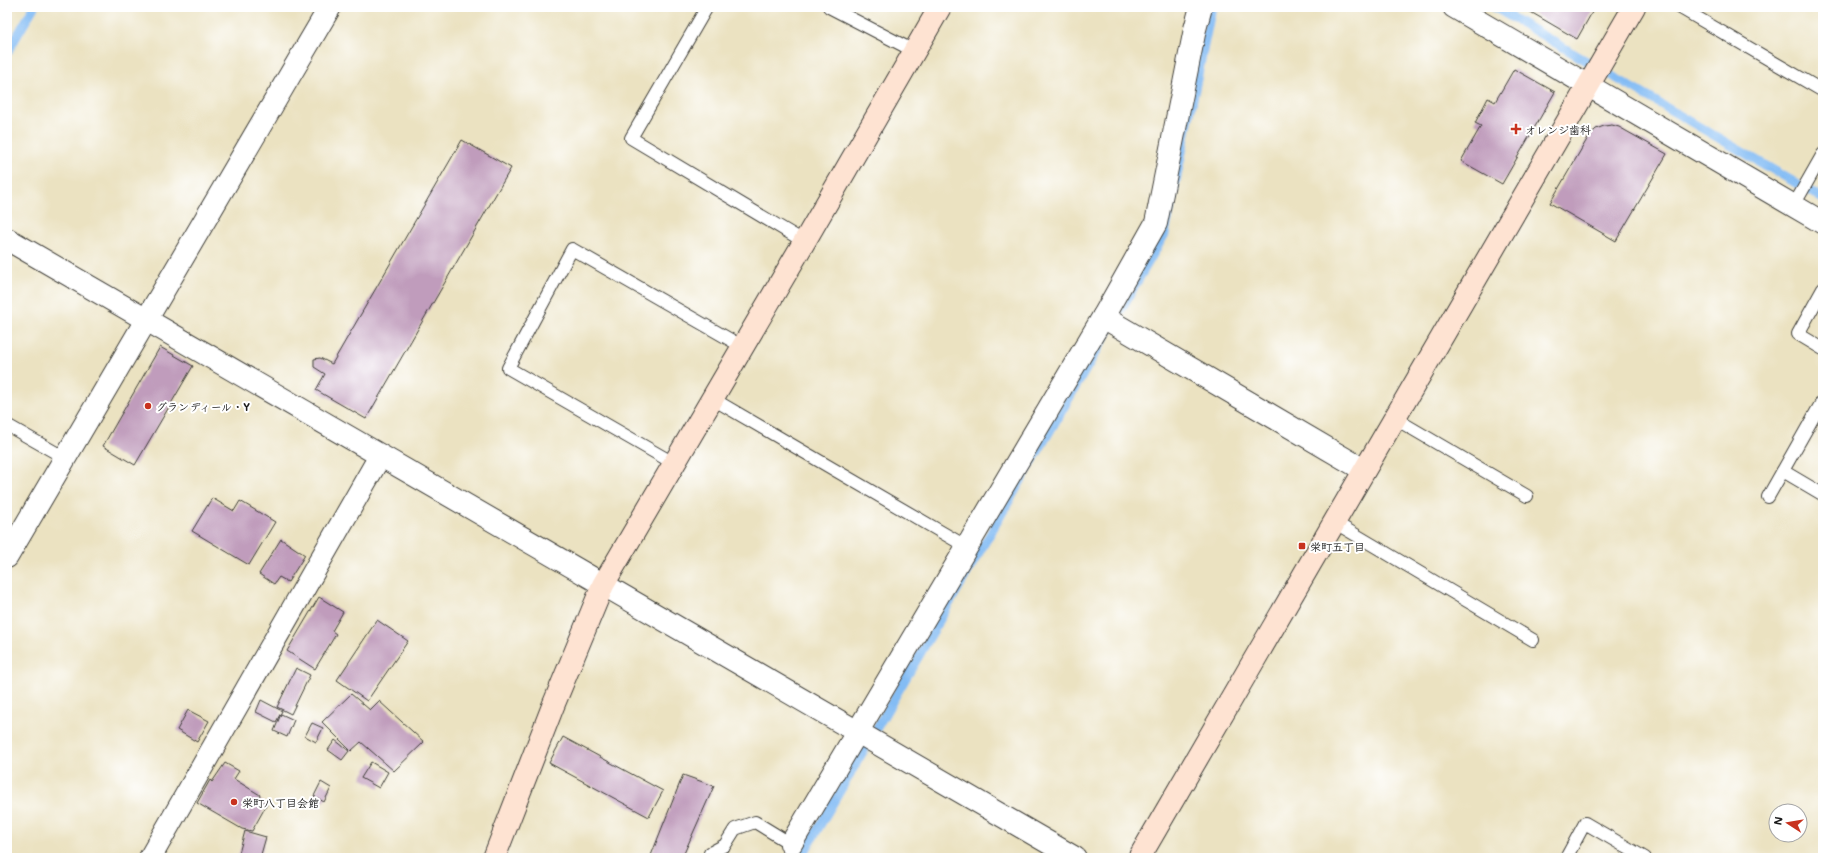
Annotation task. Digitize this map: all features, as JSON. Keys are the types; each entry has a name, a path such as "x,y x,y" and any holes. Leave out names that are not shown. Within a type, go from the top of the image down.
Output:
{"street":[{"path":"7,557 330,7"},
{"path":"494,858 553,706 603,585 805,242 940,7"},
{"path":"792,844 1103,317 1156,223 1195,29 1201,7"},
{"path":"1454,7 1823,223"},
{"path":"1139,858 1634,7"},
{"path":"7,239 1075,858"},
{"path":"1103,317 1364,470"},
{"path":"150,858 380,456"}],"lane":[{"path":"707,7 631,138 805,242"},
{"path":"829,7 914,51"},
{"path":"1679,7 1823,91"},
{"path":"1794,206 1823,154"},
{"path":"675,464 508,368 572,249 743,347"},
{"path":"1823,290 1798,334 1823,349"},
{"path":"713,399 967,547"},
{"path":"1768,496 1823,400"},
{"path":"1394,418 1526,496"},
{"path":"7,424 65,458"},
{"path":"1783,471 1822,494"},
{"path":"1334,522 1533,640"},
{"path":"710,853 725,845 735,828 755,822 792,844"},
{"path":"1566,858 1586,824 1645,858"}],"building":[{"path":"1522,7 1595,7 1577,39"},
{"path":"1514,69 1555,92 1502,184 1461,161 1481,126 1475,123 1488,98 1495,102"},
{"path":"1612,125 1619,127 1667,154 1616,241 1550,203 1589,136 1596,129"},
{"path":"462,140 511,168 366,419 316,390 325,374 314,367 314,359 320,358 332,364"},
{"name":"グランディール・Y","path":"160,347 193,366 135,465 103,446"},
{"path":"212,498 234,511 240,501 275,522 249,565 192,531"},
{"path":"281,539 305,555 288,582 279,577 274,584 259,574"},
{"path":"319,597 343,612 332,631 336,634 315,669 287,651"},
{"path":"377,620 408,641 367,701 337,680"},
{"path":"296,668 310,675 291,714 277,707"},
{"path":"351,694 370,710 379,701 424,742 394,771 361,742 351,751 322,722"},
{"path":"261,700 282,711 276,722 256,712"},
{"path":"188,710 209,721 197,742 177,730"},
{"path":"281,714 294,720 287,737 274,731"},
{"path":"312,723 323,728 316,742 305,736"},
{"path":"563,737 663,791 649,817 549,763"},
{"path":"335,740 349,751 342,760 328,750"},
{"path":"371,762 388,772 379,788 361,778"},
{"path":"225,763 239,771 234,779 260,795 258,799 267,804 252,831 242,829 197,803 210,780 212,782"},
{"path":"683,775 714,786 682,858 650,858"},
{"path":"321,782 331,788 324,802 314,796"},
{"path":"245,831 266,837 260,858 238,857"}],"waterway":[{"path":"7,53 34,7"},
{"path":"801,858 1165,234 1212,7"},
{"path":"1494,7 1823,199"}],"place":[{"name":"オレンジ歯科","path":"1516,129"},
{"name":"グランディール・Y","path":"148,406"},
{"name":"栄町五丁目","path":"1302,546"},
{"name":"栄町八丁目会館","path":"234,802"}]}
